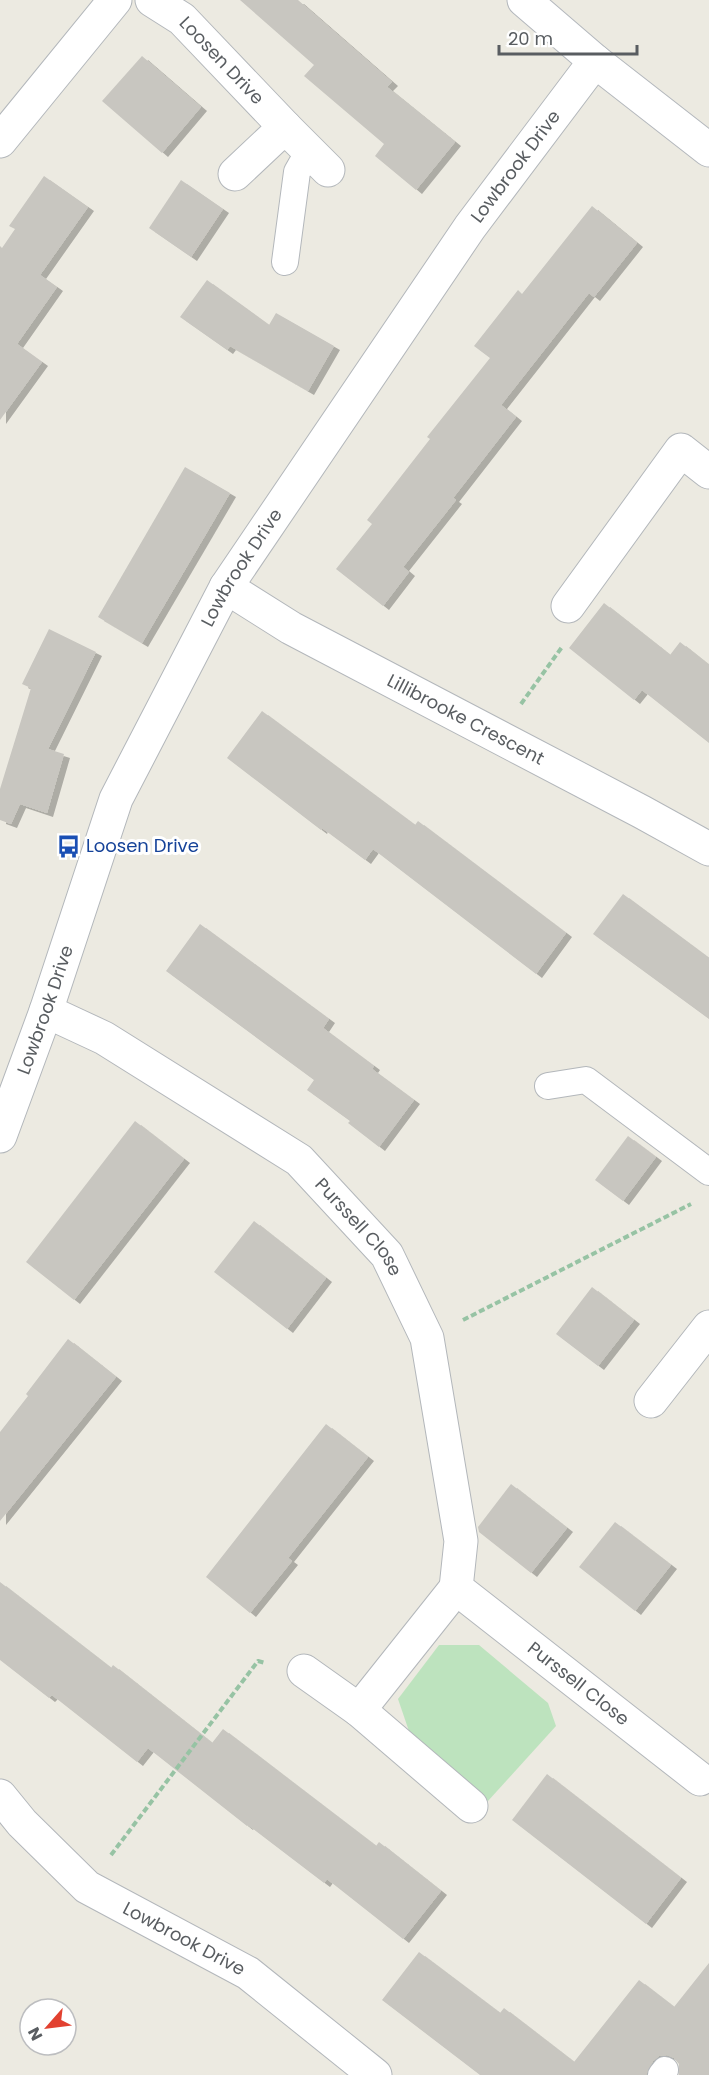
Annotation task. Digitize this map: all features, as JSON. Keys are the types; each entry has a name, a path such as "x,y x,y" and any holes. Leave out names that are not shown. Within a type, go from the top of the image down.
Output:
{"street":[{"path":"0,141 115,0"},
{"name":"Loosen Drive","path":"152,0 183,19 319,160"},
{"path":"524,0 595,61 709,150"},
{"name":"Lowbrook Drive","path":"0,1136 46,1011 116,799 226,587 470,227 595,61"},
{"path":"235,174 285,127"},
{"path":"568,606 681,450 709,472"},
{"name":"Lillibrooke Crescent","path":"226,587 291,628 709,849"},
{"name":"Purssell Close","path":"46,1011 104,1038 299,1160 387,1255 427,1338 461,1542 456,1588 700,1779"},
{"path":"651,1401 709,1327"},
{"path":"359,1710 456,1588"},
{"path":"304,1671 359,1710 471,1806"},
{"name":"Lowbrook Drive","path":"0,1796 22,1823 87,1887 248,1973 375,2075"}],"lane":[{"path":"285,262 297,172 319,160"},
{"path":"548,1086 586,1080 709,1172"}],"path":[{"path":"497,736 584,618 568,606"},
{"path":"427,1338 699,1200"},
{"path":"87,1887 258,1661 304,1671"}],"green space":[{"path":"439,1645 479,1645 548,1703 556,1726 488,1801 411,1737 398,1699"}],"building":[{"path":"240,0 298,0 392,82 387,87 455,142 416,190 375,156 384,144 304,76 314,65"},
{"path":"142,56 201,107 162,153 102,101"},
{"path":"44,176 88,207 40,275 57,287 17,344 42,362 0,420 0,246 2,248 15,229 9,226"},
{"path":"181,180 223,209 191,257 149,228"},
{"path":"592,206 637,243 594,297 589,293 501,405 516,417 453,498 456,500 403,567 409,572 383,606 336,569 372,524 367,520 430,439 427,437 490,358 474,346 518,290 522,294"},
{"path":"207,280 269,325 276,313 334,346 308,391 230,346 227,350 180,317"},
{"path":"185,467 230,493 142,643 98,617"},
{"path":"604,603 670,655 680,642 709,665 709,743 642,690 634,700 569,648"},
{"path":"49,629 96,652 48,749 64,754 47,813 20,804 11,824 0,820 0,789 31,688 22,684"},
{"path":"262,711 415,825 418,821 566,933 536,974 373,849 365,860 322,828 321,830 227,758"},
{"path":"623,894 709,958 709,1019 593,934"},
{"path":"200,924 329,1019 323,1028 374,1066 372,1069 414,1100 379,1147 348,1123 350,1121 307,1090 314,1080 166,971"},
{"path":"135,1121 184,1159 74,1300 26,1262"},
{"path":"628,1136 656,1157 623,1201 595,1180"},
{"path":"254,1221 326,1278 287,1329 214,1272"},
{"path":"592,1287 634,1320 598,1366 556,1334"},
{"path":"68,1339 116,1377 0,1521 0,1432"},
{"path":"326,1424 368,1457 288,1558 292,1561 250,1613 206,1577"},
{"path":"511,1484 567,1528 531,1573 479,1532 478,1527"},
{"path":"615,1522 671,1565 635,1611 579,1567"},
{"path":"0,1582 111,1668 113,1665 212,1743 223,1729 376,1846 379,1842 441,1891 403,1939 327,1879 324,1883 247,1826 148,1748 137,1762 52,1695 49,1698 0,1660"},
{"path":"547,1774 681,1878 646,1924 512,1820"},
{"path":"419,1952 500,2013 504,2008 574,2062 639,1980 674,2007 709,1963 709,2075 679,2075 679,2064 667,2055 659,2056 653,2061 646,2075 480,2075 382,2000"}],"place":[{"name":"Loosen Drive","path":"68,846"}]}
